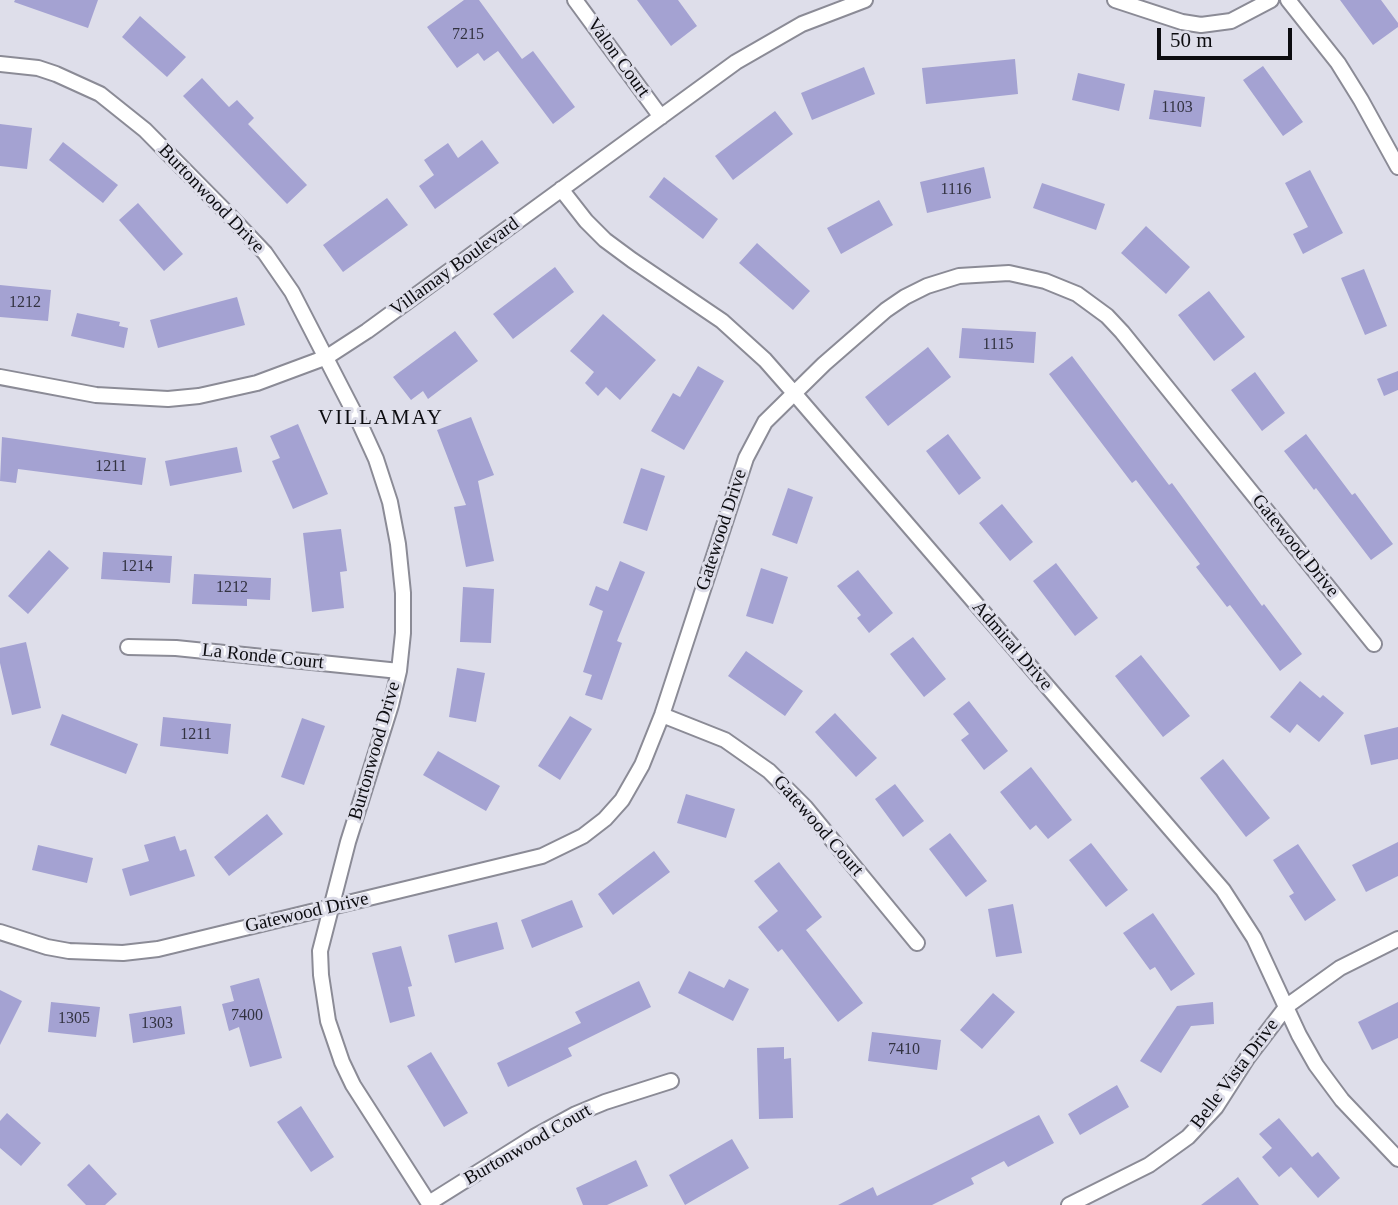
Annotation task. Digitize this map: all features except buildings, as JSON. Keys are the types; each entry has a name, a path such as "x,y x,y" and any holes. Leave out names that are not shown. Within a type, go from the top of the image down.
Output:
{"street":[{"name":"Valon Court","path":"575,0 661,117"},
{"name":"Villamay Boulevard","path":"0,377 96,396 168,399 199,396 257,383 327,357 367,331 736,62 803,24 861,0"},
{"path":"1115,0 1182,22 1201,25 1231,21 1271,0"},
{"path":"1288,0 1338,64 1398,167"},
{"name":"Burtonwood Drive","path":"0,64 38,68 80,83 116,104 145,130 265,253 292,292 376,459 390,502 398,544 403,593 399,671 348,842 320,951 323,993 333,1039 353,1084 429,1204"},
{"name":"Admiral Drive","path":"561,189 605,240 722,321 765,360 1223,890 1254,937 1298,1035 1316,1065 1342,1100 1398,1159"},
{"name":"Gatewood Drive","path":"0,932 69,951 123,953 158,949 542,856 583,836 605,819 631,787 662,715 746,458 765,422 824,363 887,310 927,286 959,276 993,273 1027,276 1060,286 1092,305 1122,332 1374,644"},
{"name":"La Ronde Court","path":"128,647 176,648 399,671"},
{"name":"Gatewood Court","path":"662,715 725,740 769,771 805,807 917,943"},
{"name":"Belle Vista Drive","path":"1069,1205 1149,1165 1188,1137 1216,1107 1248,1057 1287,1006 1340,968 1398,939"},
{"name":"Burtonwood Court","path":"429,1204 534,1137 576,1114 671,1081"}],"district":[{"name":"VILLAMAY","path":"381,418"}]}
